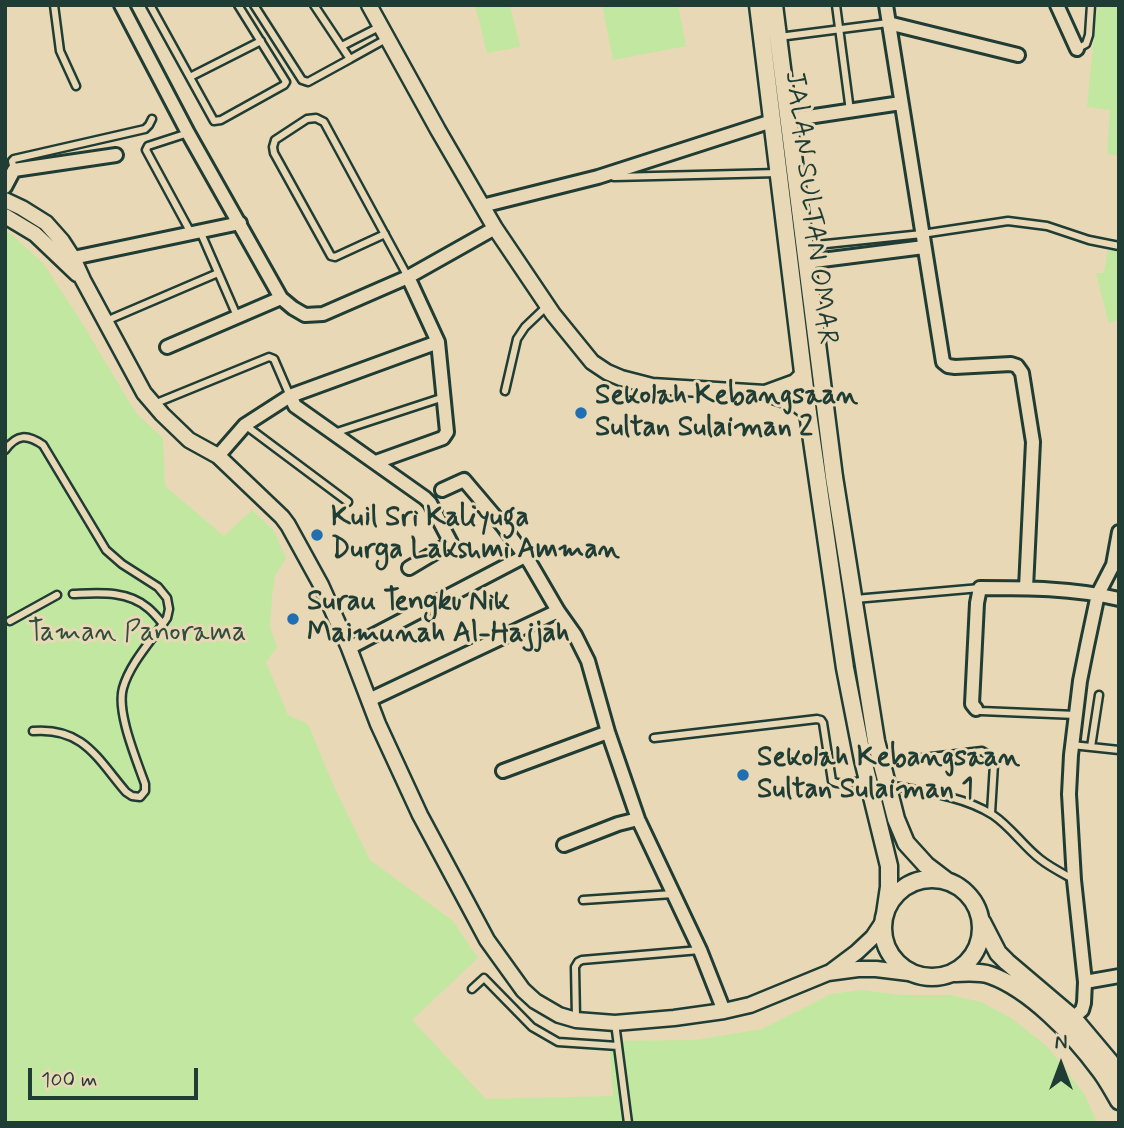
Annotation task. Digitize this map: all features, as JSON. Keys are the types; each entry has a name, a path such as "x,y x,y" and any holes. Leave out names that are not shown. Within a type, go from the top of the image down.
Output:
{"main road":[{"name":"JALAN SULTAN OMAR","path":"758,5 780,120 778,173 808,412 845,668 889,866 884,918"},
{"path":"774,5 778,37 780,120 805,254 834,477 876,741 896,819 906,843 926,865 964,891 976,907 998,953 1073,1018 1118,1074"},
{"path":"947,881 931,879 916,882 902,889 891,900 884,918 884,939 890,954 902,966 917,974 987,974 1010,985 1044,1009 1070,1034 1101,1071 1119,1101"},
{"path":"950,974 969,960 975,951 980,940 980,916"}],"street":[{"path":"121,5 188,133 281,298 293,308 305,315 323,314 408,277 495,228"},
{"path":"369,5 495,228 547,306 592,362 621,378 652,386 765,393 796,404 808,412"},
{"path":"886,5 943,362 955,367 1011,364 1017,366 1022,373 1033,442 1026,588"},
{"path":"1057,5 1077,49"},
{"path":"888,23 1018,55"},
{"path":"482,206 598,177 780,120 901,103"},
{"path":"5,187 14,170 116,155"},
{"path":"5,200 46,223 62,241 144,393 189,440 218,456 288,525 321,585 383,736 420,816 493,949 534,1001 559,1015 576,1020 615,1023 724,1011 750,1005 828,974 859,969 917,974"},
{"path":"5,216 34,234 83,280"},
{"path":"73,258 240,223"},
{"path":"805,254 923,240"},
{"path":"376,462 447,435 438,342 408,277"},
{"path":"167,347 281,298"},
{"path":"218,456 245,425 290,396 438,342"},
{"path":"765,393 795,382 803,374"},
{"path":"290,396 295,406 425,498 450,544 409,568"},
{"path":"442,490 464,480 525,556 575,635 588,661 608,732 638,819 700,950 724,1011"},
{"path":"1073,1018 1082,1010 1085,982 1074,880 1069,794 1072,745 1080,681 1098,594 1113,565 1119,532"},
{"path":"349,648 525,556"},
{"path":"976,709 972,704 980,588 1026,588 1119,598"},
{"path":"369,700 558,611"},
{"path":"503,771 608,732"},
{"path":"564,845 638,819"},
{"path":"828,974 873,937 884,918"},
{"path":"1085,982 1119,976"}],"lane":[{"path":"54,5 60,51 76,86"},
{"path":"150,5 214,121 221,120 286,82 238,5"},
{"path":"254,5 302,80 308,82 350,59 384,32"},
{"path":"314,5 350,59"},
{"path":"836,5 850,111"},
{"path":"1077,49 1086,44 1089,35 1091,5"},
{"path":"778,37 888,23"},
{"path":"342,46 384,32"},
{"path":"190,77 261,41"},
{"path":"14,170 14,159 145,129 152,118"},
{"path":"385,234 335,257 331,256 274,153 275,140 307,119 324,121 385,234 408,277"},
{"path":"188,133 148,146 146,150 196,232 237,317"},
{"path":"598,177 778,173"},
{"path":"923,240 1008,221 1047,226 1089,240 1119,246"},
{"path":"106,321 218,273"},
{"path":"505,391 517,339 525,327 547,306"},
{"path":"154,404 269,357 274,359 290,396"},
{"path":"334,433 444,397"},
{"path":"245,425 348,502"},
{"path":"5,450 14,440 22,437 34,439 43,445 106,550 122,564 158,587 167,598 169,609 167,618 135,663 123,686 121,698 127,729 145,784 145,791 140,797 126,792 86,745 70,735 49,730 33,731"},
{"path":"853,599 980,588"},
{"path":"73,594 110,593 131,598 146,606 163,624"},
{"path":"10,621 57,595"},
{"path":"1091,747 1099,695"},
{"path":"976,709 1076,715"},
{"path":"654,738 817,719 823,723 832,781 841,784 868,780"},
{"path":"1072,745 1119,750"},
{"path":"881,763 982,751 989,755 994,764 991,813"},
{"path":"886,785 965,802 991,813 1042,861 1074,880"},
{"path":"583,900 673,894"},
{"path":"576,1020 575,967 578,962 700,950"},
{"path":"472,989 484,978 532,1027 558,1042 618,1046"},
{"path":"615,1023 628,1123"}],"green space":[{"path":"475,5 510,5 520,47 487,53"},
{"path":"602,5 678,5 686,46 613,60"},
{"path":"1097,5 1119,5 1119,156 1107,154 1110,110 1087,107"},
{"name":"Taman Panorama","path":"5,231 43,263 136,413 163,438 165,486 224,536 252,510 274,531 286,558 275,576 272,597 270,627 277,647 266,662 288,715 308,724 335,789 370,860 453,921 478,958 412,1020 486,1099 613,1096 609,1041 695,1040 762,1029 831,994 862,990 900,995 950,995 981,1002 1011,1018 1047,1046 1085,1095 1097,1123 5,1123"},
{"path":"1108,250 1119,250 1119,319 1109,324 1096,273 1104,273"}],"place":[{"name":"Sekolah Kebangsaan Sultan Sulaiman 2","path":"581,413"},
{"name":"Kuil Sri Kaliyuga Durga Lakshmi Amman","path":"317,535"},
{"name":"Surau Tengku Nik Maimunah Al-Hajjah","path":"293,619"},
{"name":"Sekolah Kebangsaan Sultan Sulaiman 1","path":"743,775"}]}
